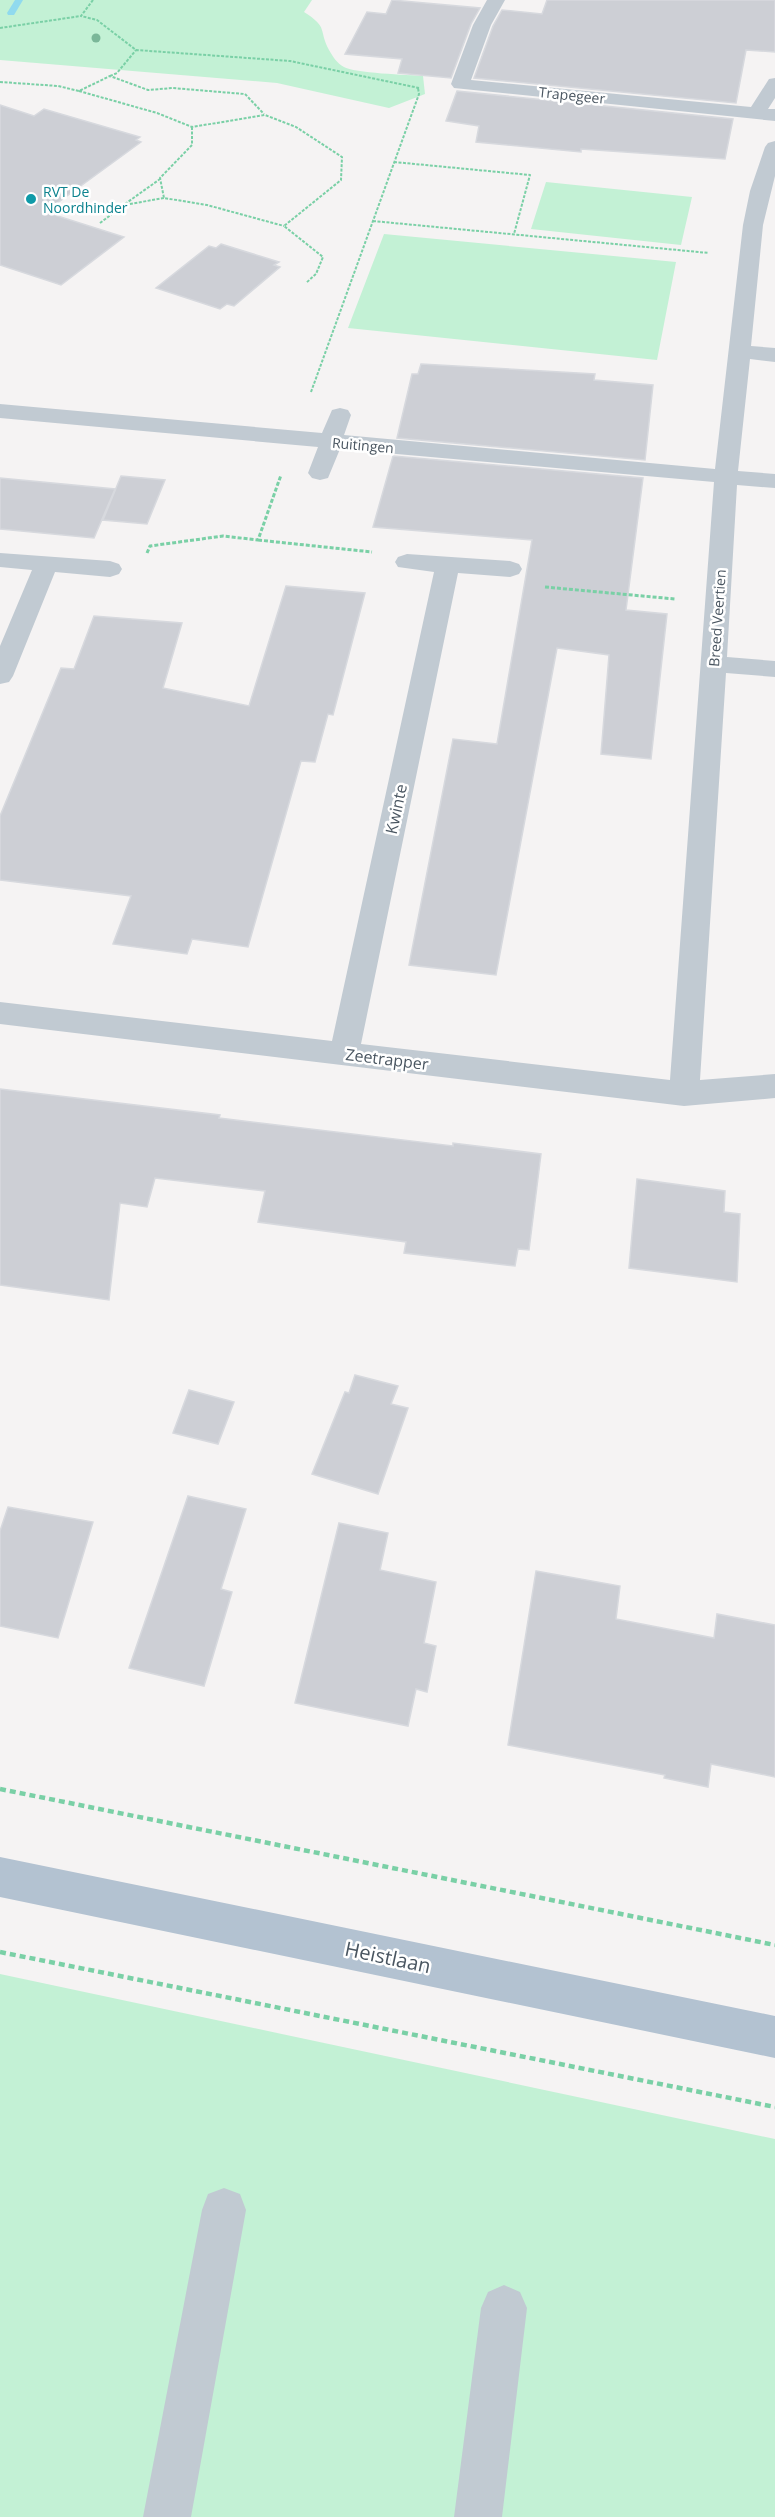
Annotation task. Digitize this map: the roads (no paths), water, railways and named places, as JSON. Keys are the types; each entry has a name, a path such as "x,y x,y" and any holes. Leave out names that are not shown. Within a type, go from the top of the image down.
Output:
{"main road":[{"name":"Heistlaan","path":"0,1877 775,2037"}],"street":[{"name":"Trapegeer","path":"496,0 482,25 460,84 775,116"},
{"path":"756,114 775,83"},
{"name":"Breed Veertien","path":"684,1094 726,478 749,257 760,191 774,154"},
{"path":"739,351 775,354"},
{"name":"Ruitingen","path":"0,411 775,482"},
{"path":"320,473 340,415"},
{"path":"0,560 110,569"},
{"path":"407,562 510,569"},
{"path":"0,676 47,563"},
{"name":"Kwinte","path":"344,1054 448,565"},
{"path":"714,664 775,669"},
{"name":"Zeetrapper","path":"0,1013 684,1094 775,1086"},
{"path":"166,2517 224,2210"},
{"path":"478,2517 504,2308"}],"waterway":[{"path":"11,13 19,0"}],"place":[{"name":"RVT De Noordhinder","path":"31,199"}]}
